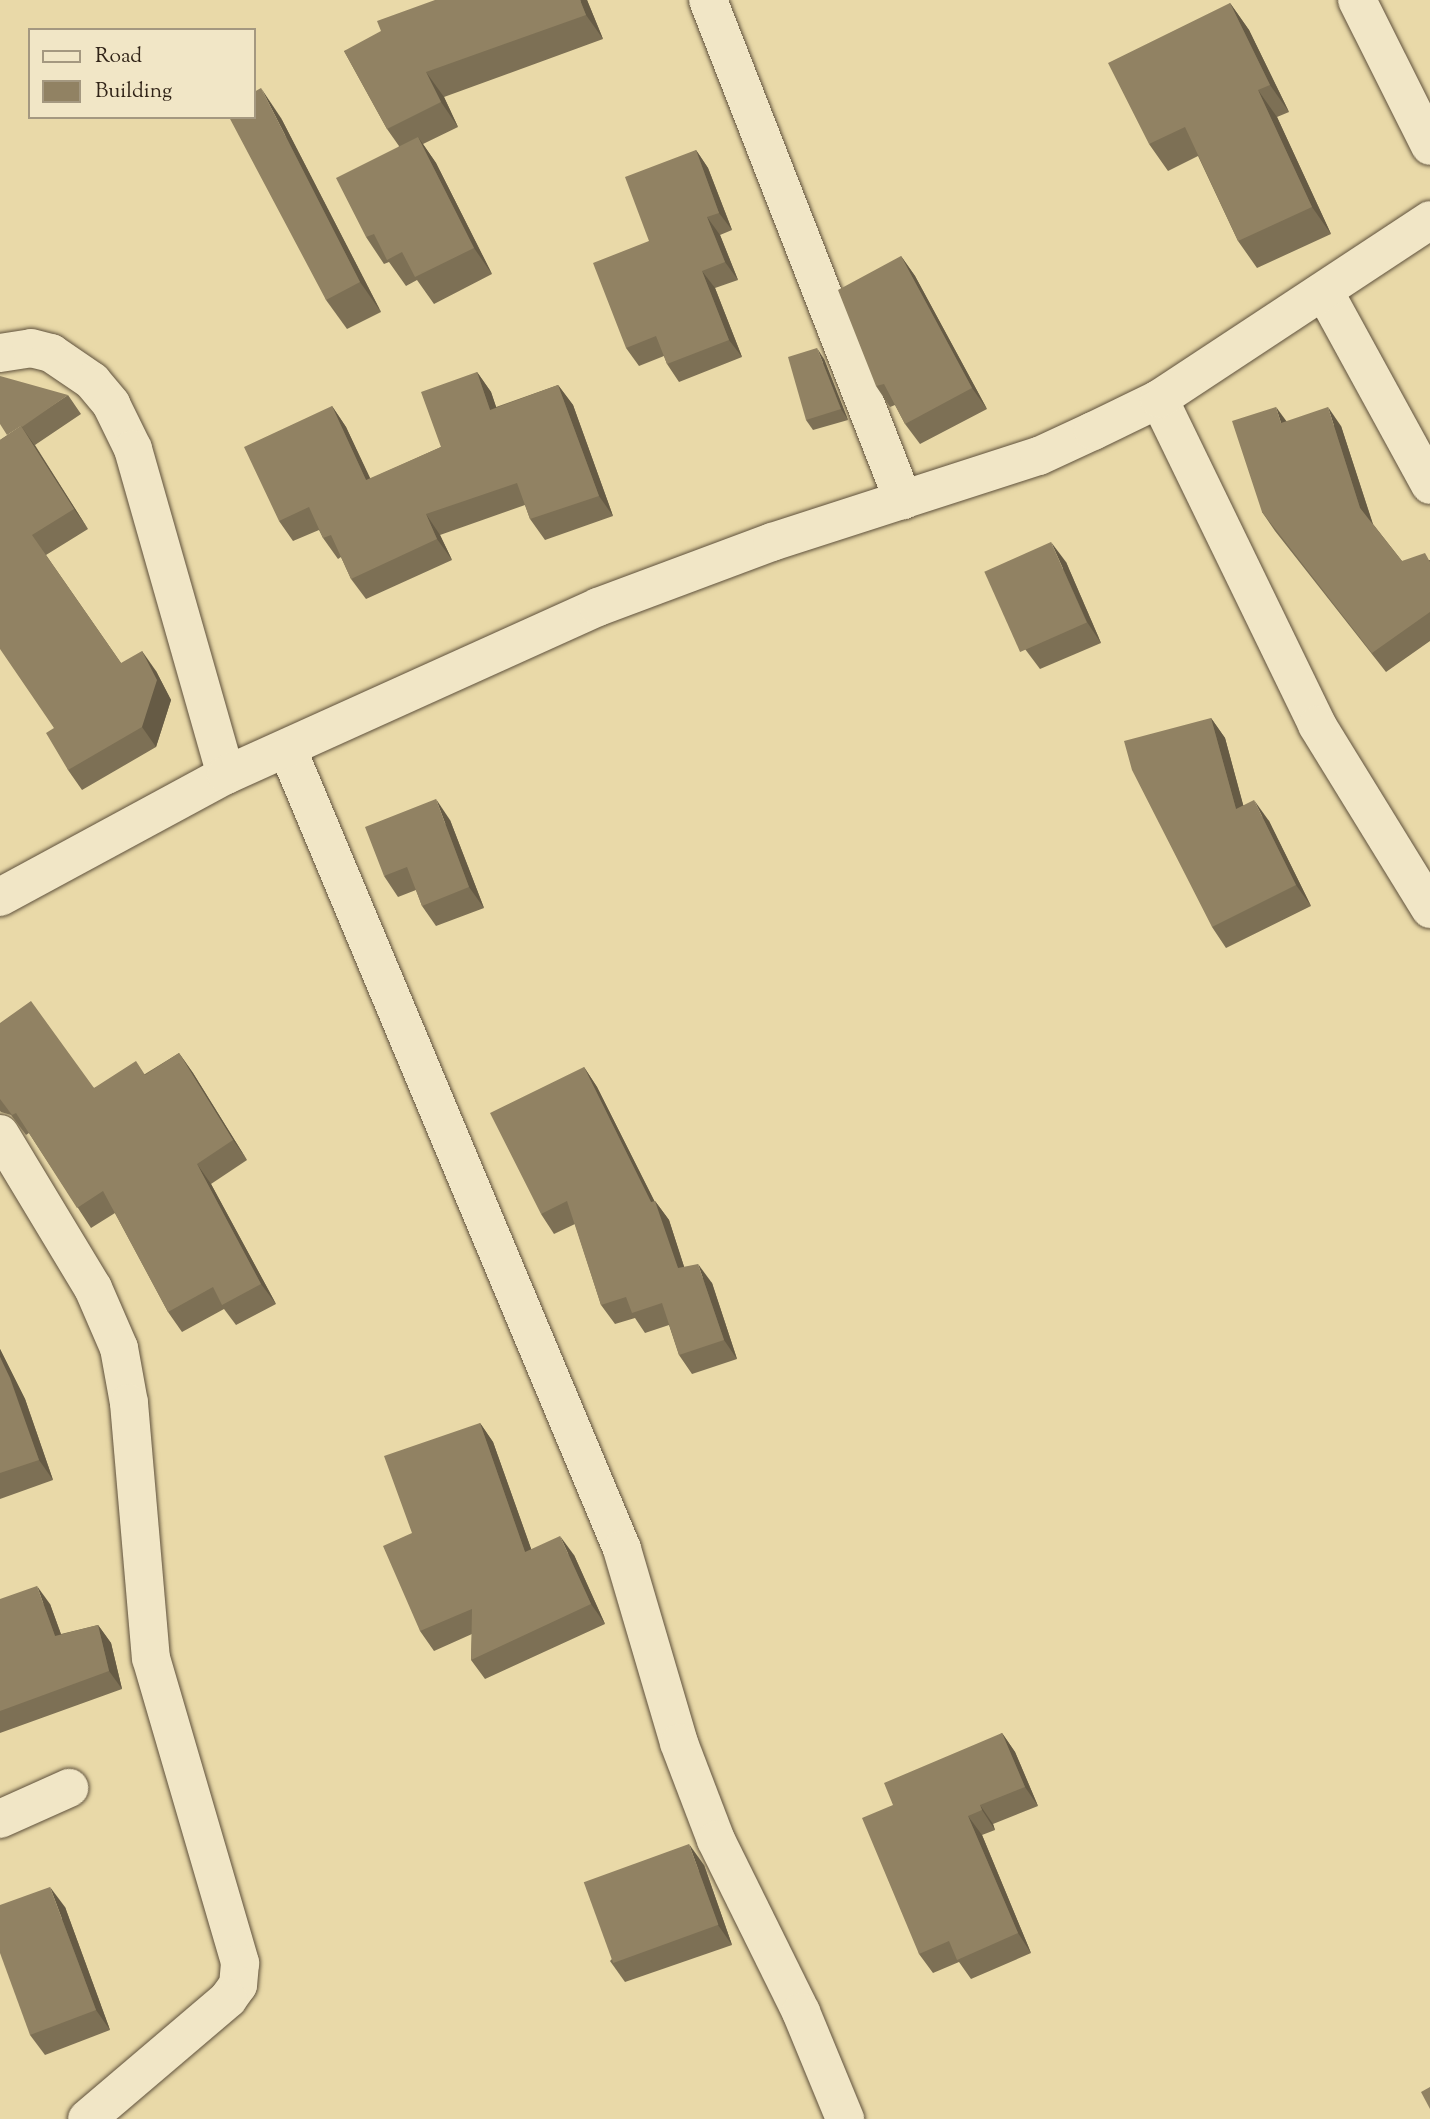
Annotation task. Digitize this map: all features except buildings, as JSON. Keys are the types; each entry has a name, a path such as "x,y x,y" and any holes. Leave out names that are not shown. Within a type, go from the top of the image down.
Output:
{"street":[{"path":"708,0 903,500"},
{"path":"1357,0 1430,146"},
{"path":"0,897 226,775 598,607 772,542 1039,456 1159,399 1430,220"},
{"path":"1324,291 1430,485"},
{"path":"0,353 32,348 51,353 92,381 111,404 133,449 226,775"},
{"path":"1159,399 1317,726 1430,909"},
{"path":"287,748 622,1549 680,1743 716,1840 801,2012 845,2119"},
{"path":"0,1134 93,1288 119,1348 129,1403 151,1658 240,1963 238,1985 228,1999 87,2119"},
{"path":"0,1819 69,1788"}]}
